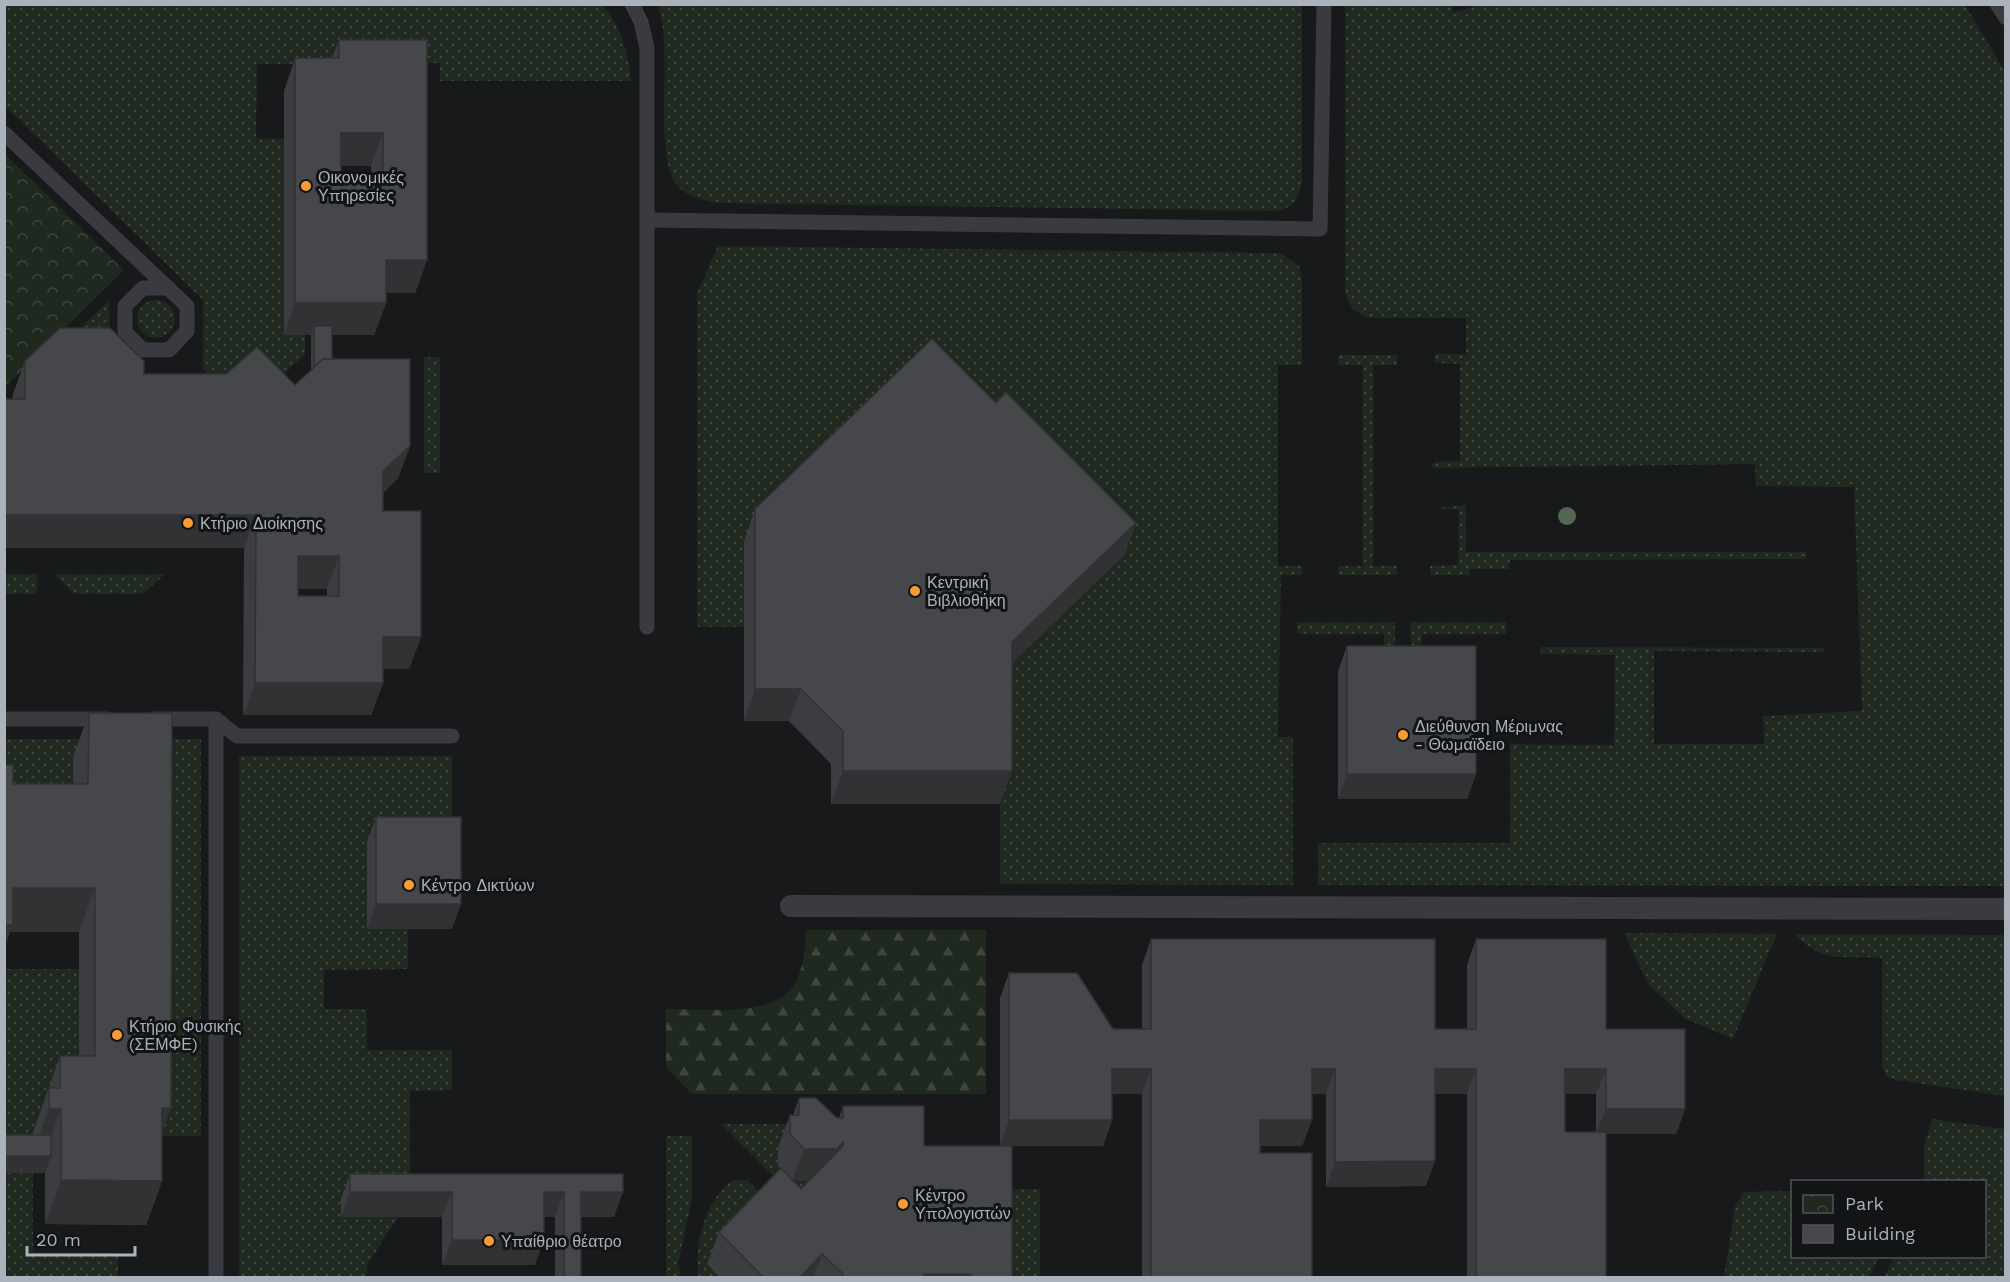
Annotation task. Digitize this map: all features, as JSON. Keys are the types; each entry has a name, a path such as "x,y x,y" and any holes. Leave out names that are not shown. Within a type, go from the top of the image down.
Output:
{"street":[{"path":"791,906 2006,909"}],"lane":[{"path":"632,4 641,22 647,48 647,627"},
{"path":"647,220 1320,229 1324,4"},
{"path":"1997,4 2006,18"},
{"path":"4,133 169,288 187,306 187,332 169,350 143,350 125,332 125,306 143,288 169,288"},
{"path":"4,719 216,719 237,736 452,736"},
{"path":"216,719 216,1270"}],"green space":[{"path":"1487,4 1965,5 2005,72 2005,886 1318,885 1318,843 1510,843 1510,744 1614,745 1615,655 1540,654 1540,647 1824,648 1824,652 1654,651 1654,744 1764,744 1763,716 1862,711 1854,487 1756,486 1755,464 1434,468 1432,465 1434,462 1460,461 1460,364 1435,363 1435,354 1466,354 1466,318 1369,318 1356,311 1348,300 1345,290 1345,5 1451,5 1453,12"},
{"path":"4,5 602,5 615,22 623,40 631,81 440,81 440,63 257,64 256,138 284,139 284,335 305,335 305,355 261,394 228,394 203,369 203,300 5,106"},
{"path":"658,5 1302,5 1302,181 1300,191 1293,203 1280,211 718,203 698,198 680,188 671,174 666,154 663,25"},
{"path":"4,153 124,270 5,387 4,387"},
{"path":"718,246 1280,253 1299,266 1302,279 1302,365 1278,365 1278,566 1302,566 1302,575 1281,575 1278,737 1293,737 1293,885 1000,884 1000,675 744,541 744,627 697,627 697,293"},
{"path":"109,300 110,340 48,360"},
{"path":"156,300 169,306 175,319 169,332 156,338 143,332 137,319 143,306"},
{"path":"1338,355 1397,355 1397,365 1373,365 1373,566 1397,566 1397,575 1338,575 1338,566 1363,566 1363,365 1338,365"},
{"path":"424,357 440,357 440,473 424,473"},
{"path":"1466,505 1466,552 1806,552 1806,559 1510,560 1509,569 1470,569 1470,575 1430,575 1430,566 1458,565 1459,510 1434,508"},
{"path":"4,574 37,574 37,594 5,594"},
{"path":"54,574 165,574 142,594 74,594"},
{"path":"1297,622 1395,622 1395,646 1384,646 1384,634 1297,634"},
{"path":"1411,622 1506,622 1506,634 1422,634 1421,646 1411,646"},
{"path":"5,739 201,739 201,1136 155,1136 73,809 5,809"},
{"path":"239,756 452,756 452,842 408,929 408,969 324,970 324,1009 367,1009 367,1050 452,1050 452,1090 410,1091 410,1199 367,1265 367,1277 239,1277"},
{"path":"806,930 986,930 986,1094 692,1094 666,1068 666,1009 716,1010 754,1007 784,996 794,985 800,972"},
{"path":"1624,933 1777,934 1733,1039 1686,1019 1649,985"},
{"path":"1795,934 2005,935 2005,1096 1896,1080 1886,1076 1882,1065 1882,958 1825,954 1805,944"},
{"path":"4,969 79,969 79,1100 44,1132 33,1132 33,1252 118,1253 118,1277 5,1277"},
{"path":"1932,1119 2005,1129 2005,1277 1884,1277 1894,1258 1986,1258 1986,1180 1924,1180 1924,1147"},
{"path":"721,1124 912,1124 825,1181 803,1206"},
{"path":"666,1136 692,1136 692,1199 678,1264 681,1277 666,1277"},
{"path":"734,1180 747,1180 769,1201 707,1264 720,1277 699,1277 698,1251 704,1223 716,1198"},
{"path":"1000,1189 1040,1189 1040,1277 1000,1277"},
{"path":"1791,1191 1791,1258 1878,1258 1869,1277 1724,1277 1735,1206 1744,1192"}],"building":[{"name":"Οικονομικές Υπηρεσίες","path":"339,40 427,40 427,260 386,260 386,303 295,303 295,58 339,58","holes":["341,133 383,133 383,174 341,174"]},
{"path":"314,326 332,326 332,359 323,359 314,367"},
{"name":"Κτήριο Διοίκησης","path":"60,328 110,328 144,361 144,374 226,374 257,347 295,385 323,359 410,359 410,446 383,471 383,511 421,511 421,637 383,637 383,683 255,683 256,515 4,515 4,399 25,399 25,361","holes":["298,556 339,556 339,596 298,596"]},
{"name":"Κεντρική Βιβλιοθήκη","path":"932,339 996,403 1006,392 1136,523 1012,642 1012,771 843,771 843,731 801,689 755,689 755,509"},
{"name":"Διεύθυνση Μέριμνας - Θωμαϊδειο","path":"1347,646 1476,646 1476,774 1347,774"},
{"name":"Κτήριο Φυσικής (ΣΕΜΦΕ)","path":"89,713 172,713 171,1108 162,1108 162,1181 61,1180 61,1109 49,1109 49,1088 60,1088 60,1056 95,1056 95,888 13,888 13,925 4,925 4,765 13,765 13,784 88,784"},
{"name":"Κέντρο Δικτύων","path":"376,817 461,817 461,904 376,904"},
{"path":"1151,939 1435,939 1435,1029 1476,1029 1476,939 1606,939 1606,1029 1685,1029 1685,1109 1606,1109 1606,1069 1565,1069 1565,1132 1606,1132 1606,1278 1476,1278 1476,1069 1435,1069 1435,1161 1335,1162 1335,1069 1312,1069 1312,1120 1260,1120 1260,1153 1312,1153 1312,1278 1151,1278 1151,1069 1112,1069 1112,1120 1009,1120 1009,973 1077,973 1113,1029 1151,1029"},
{"name":"Κέντρο Υπολογιστών","path":"799,1098 816,1098 837,1118 843,1118 843,1106 924,1106 924,1146 1012,1146 1012,1278 971,1278 971,1274 924,1274 924,1278 843,1278 843,1274 822,1254 799,1278 764,1278 719,1232 781,1168 801,1189 843,1146 843,1142 837,1149 804,1149 790,1134 790,1115 799,1115"},
{"path":"4,1135 51,1135 51,1156 4,1156"},
{"path":"350,1174 623,1174 623,1192 581,1192 581,1278 564,1278 564,1192 544,1192 544,1240 452,1240 452,1192 350,1192"}],"place":[{"name":"Οικονομικές Υπηρεσίες","path":"306,186"},
{"name":"Κτήριο Διοίκησης","path":"188,523"},
{"name":"Κεντρική Βιβλιοθήκη","path":"915,591"},
{"name":"Διεύθυνση Μέριμνας - Θωμαϊδειο","path":"1403,735"},
{"name":"Κέντρο Δικτύων","path":"409,885"},
{"name":"Κτήριο Φυσικής (ΣΕΜΦΕ)","path":"117,1035"},
{"name":"Κέντρο Υπολογιστών","path":"903,1204"},
{"name":"Υπαίθριο θέατρο","path":"489,1241"}]}
